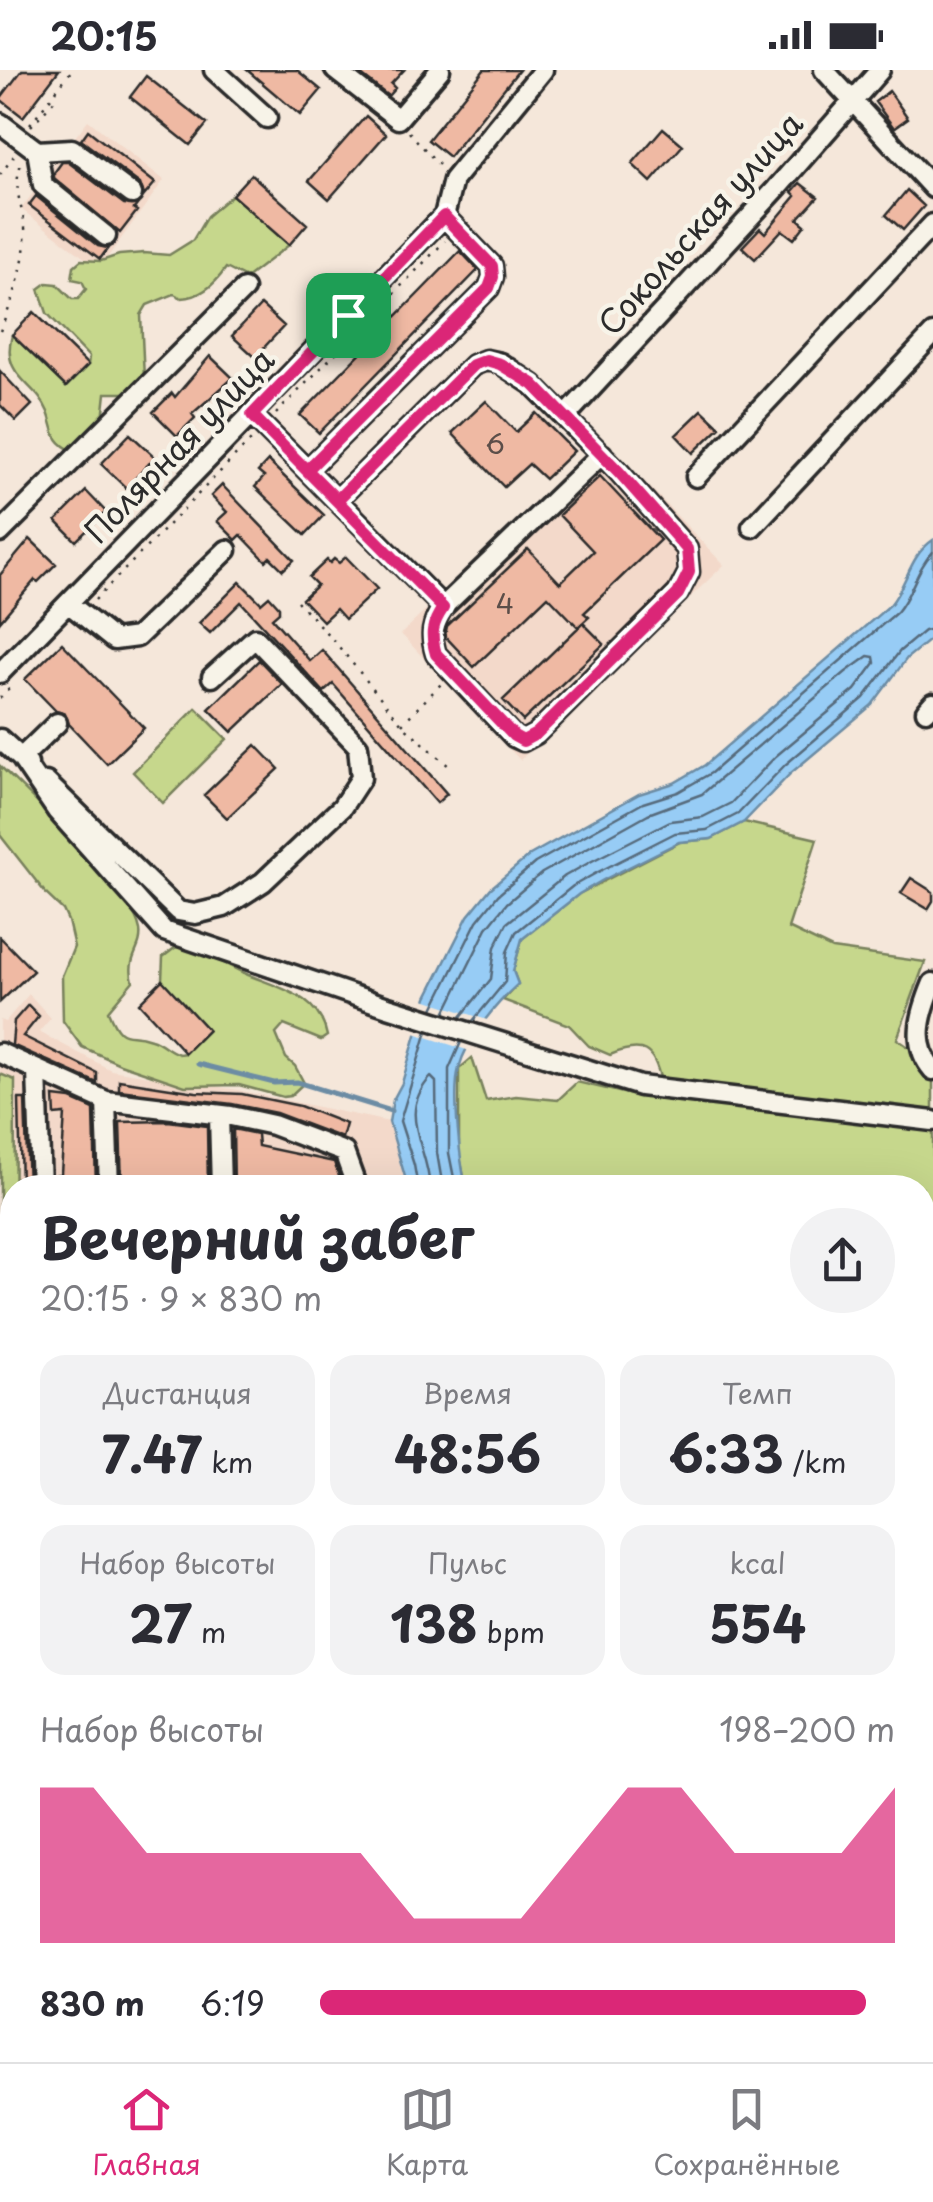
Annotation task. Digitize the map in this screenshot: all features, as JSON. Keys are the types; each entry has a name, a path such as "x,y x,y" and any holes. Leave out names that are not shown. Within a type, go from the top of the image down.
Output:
{"street":[{"path":"214,70 267,118"},
{"path":"344,73 398,120 440,70"},
{"name":"Полярная улица","path":"6,667 75,608 450,222 453,180 543,70"},
{"path":"824,70 933,188"},
{"name":"Сокольская улица","path":"564,417 880,70"},
{"path":"0,123 30,141 72,149 132,194"},
{"path":"30,141 43,185 106,236"},
{"path":"307,470 489,288 492,266 450,222"},
{"path":"696,478 933,224"},
{"path":"0,533 244,289"},
{"path":"752,526 933,334"},
{"path":"337,500 473,365 486,360 533,384 602,454 687,549 689,572 678,594 536,734 523,741 436,654 431,637 434,621 602,454"},
{"path":"258,421 443,608"},
{"path":"75,608 114,640 137,637 227,550"},
{"path":"0,738 178,911 196,914 224,907 263,882 303,845 342,807 361,778 358,746 255,638 212,676"},
{"path":"21,758 58,723"},
{"path":"21,758 57,812 164,931 640,1086 933,1121"},
{"path":"933,984 923,1008 918,1039 933,1070"},
{"path":"0,1052 106,1101 272,1125 344,1152 352,1175"},
{"path":"36,1070 40,1175"},
{"path":"106,1101 109,1175"},
{"path":"220,1115 221,1175"}],"path":[{"path":"0,331 16,290 26,237 14,182 30,141 32,118 72,70"},
{"path":"0,175 30,141 57,97"},
{"path":"398,120 453,180"},
{"path":"75,608 450,222"},
{"path":"298,602 402,724 451,768"},
{"path":"0,698 6,667"},
{"path":"402,724 453,672"}],"shaded area":[{"path":"88,120 164,180 99,269 21,209"},
{"path":"605,440 724,565 520,760 401,634"},
{"path":"29,994 51,1018 39,1032 111,1070 238,1090 389,1122 404,1175 14,1175 15,1080 0,1074 0,1020 5,1022"}],"green space":[{"path":"232,195 289,245 246,278 226,268 202,292 182,298 174,294 147,305 141,315 144,378 130,393 106,393 103,420 73,451 66,447 55,434 43,402 11,361 12,335 66,387 88,365 89,357 47,313 39,289 47,283 57,284 72,299 78,299 86,289 82,281 72,279 74,266 81,260 101,261 144,253 169,255 193,240 207,216"},
{"path":"196,708 227,739 163,803 133,772"},
{"path":"0,766 101,869 133,913 140,937 132,966 133,981 108,1011 117,1028 125,1034 155,1040 179,1054 185,1053 208,1030 162,980 163,957 176,947 187,945 295,994 315,1011 327,1036 321,1040 284,1025 276,1034 286,1058 304,1083 290,1096 239,1085 185,1086 82,1047 63,1021 62,976 74,947 68,921 0,835"},
{"path":"744,822 817,839 788,928 832,949 925,962 897,1039 933,1064 933,1175 464,1175 459,1152 459,1069 472,1058 486,1101 516,1096 558,1100 577,1082 644,1098 661,1082 655,1061 645,1051 630,1049 610,1055 589,1046 569,1025 503,1000 518,984 513,971 522,939 579,894 680,842 711,839"},
{"path":"0,1074 15,1080 15,1175 0,1175"}],"water":[{"path":"933,540 933,637 907,658 872,705 791,773 744,822 711,839 679,842 603,880 522,939 513,971 518,984 483,1022 459,1068 457,1110 464,1175 404,1175 389,1122 393,1100 402,1083 427,997 468,916 491,888 530,855 639,794 674,783 705,765 890,605 925,546"}],"pier":[{"path":"421,998 490,1021 473,1052 411,1032"}],"building":[{"path":"22,70 59,70 23,117 0,99"},
{"path":"247,70 297,70 321,90 300,115"},
{"path":"355,70 404,70 391,84 395,88 388,96"},
{"path":"484,70 519,70 449,157 428,140"},
{"path":"146,76 207,124 190,145 130,97"},
{"path":"889,91 908,118 894,128 875,102"},
{"path":"366,116 386,134 329,199 309,181"},
{"path":"663,128 683,145 651,182 632,164"},
{"path":"88,130 155,183 144,196 140,184 81,140"},
{"path":"62,162 68,162 124,204 137,205 137,211 120,233 54,178"},
{"path":"251,174 307,224 289,245 232,195"},
{"path":"800,183 818,197 798,219 805,225 794,239 782,230 755,259 742,247 760,228 765,233 796,196 792,192"},
{"path":"907,190 924,206 903,230 886,215"},
{"path":"36,196 98,246 108,248 100,259 29,205"},
{"path":"460,251 478,270 319,433 300,415"},
{"path":"261,305 284,326 255,357 232,336"},
{"path":"34,312 88,365 66,387 12,335"},
{"path":"210,356 233,378 192,414 195,418 177,436 153,412 172,393 175,397"},
{"path":"0,371 32,405 16,421 0,405"},
{"path":"486,401 516,432 536,413 574,451 545,479 529,464 504,487 452,433"},
{"path":"702,410 720,427 693,453 676,435"},
{"path":"130,434 155,457 126,488 101,464"},
{"path":"268,461 324,515 305,535 255,487 264,477 258,472"},
{"path":"600,476 660,540 584,613 589,617 578,627 548,596 474,667 445,636 447,626 528,549 560,583 593,551 559,515"},
{"path":"222,485 294,560 283,570 270,557 266,561 241,535 236,540 217,521 227,512 211,496"},
{"path":"86,491 106,512 76,541 56,521"},
{"path":"30,539 56,564 38,582 35,580 0,621 0,575"},
{"path":"346,557 377,589 345,619 336,609 323,621 302,599 317,585 309,577 327,560 339,563"},
{"path":"240,582 261,603 269,596 279,607 272,618 310,661 322,650 447,794 437,803 333,684 324,692 241,602 210,633 199,623"},
{"path":"583,623 604,644 523,721 503,700"},
{"path":"62,643 144,728 107,764 69,724 65,714 56,711 25,679"},
{"path":"259,660 282,684 232,732 209,709"},
{"path":"256,745 279,769 227,818 204,795"},
{"path":"911,878 933,892 928,909 901,893"},
{"path":"0,937 33,971 0,1002"},
{"path":"162,980 208,1030 185,1053 139,1003"},
{"path":"28,1005 39,1016 23,1036 97,1073 97,1083 12,1045 14,1021"},
{"path":"119,1080 196,1092 242,1094 300,1106 346,1124 342,1138 276,1113 119,1090"},
{"path":"54,1097 94,1109 96,1175 56,1175 61,1173 65,1114 55,1115"},
{"path":"19,1099 25,1099 28,1175 21,1175"},
{"path":"168,1121 207,1126 208,1175 122,1175 120,1122"},
{"path":"233,1129 257,1134 258,1146 334,1162 339,1175 234,1175"}],"waterway":[{"path":"198,1064 274,1083 297,1082 391,1111"}],"route":[{"path":"444,216 492,266 489,288 307,470 337,500 473,365 486,360 533,384 687,549 689,572 678,594 536,734 523,741 436,654 431,637 434,621 443,608 252,415 348,315 444,216"}]}
